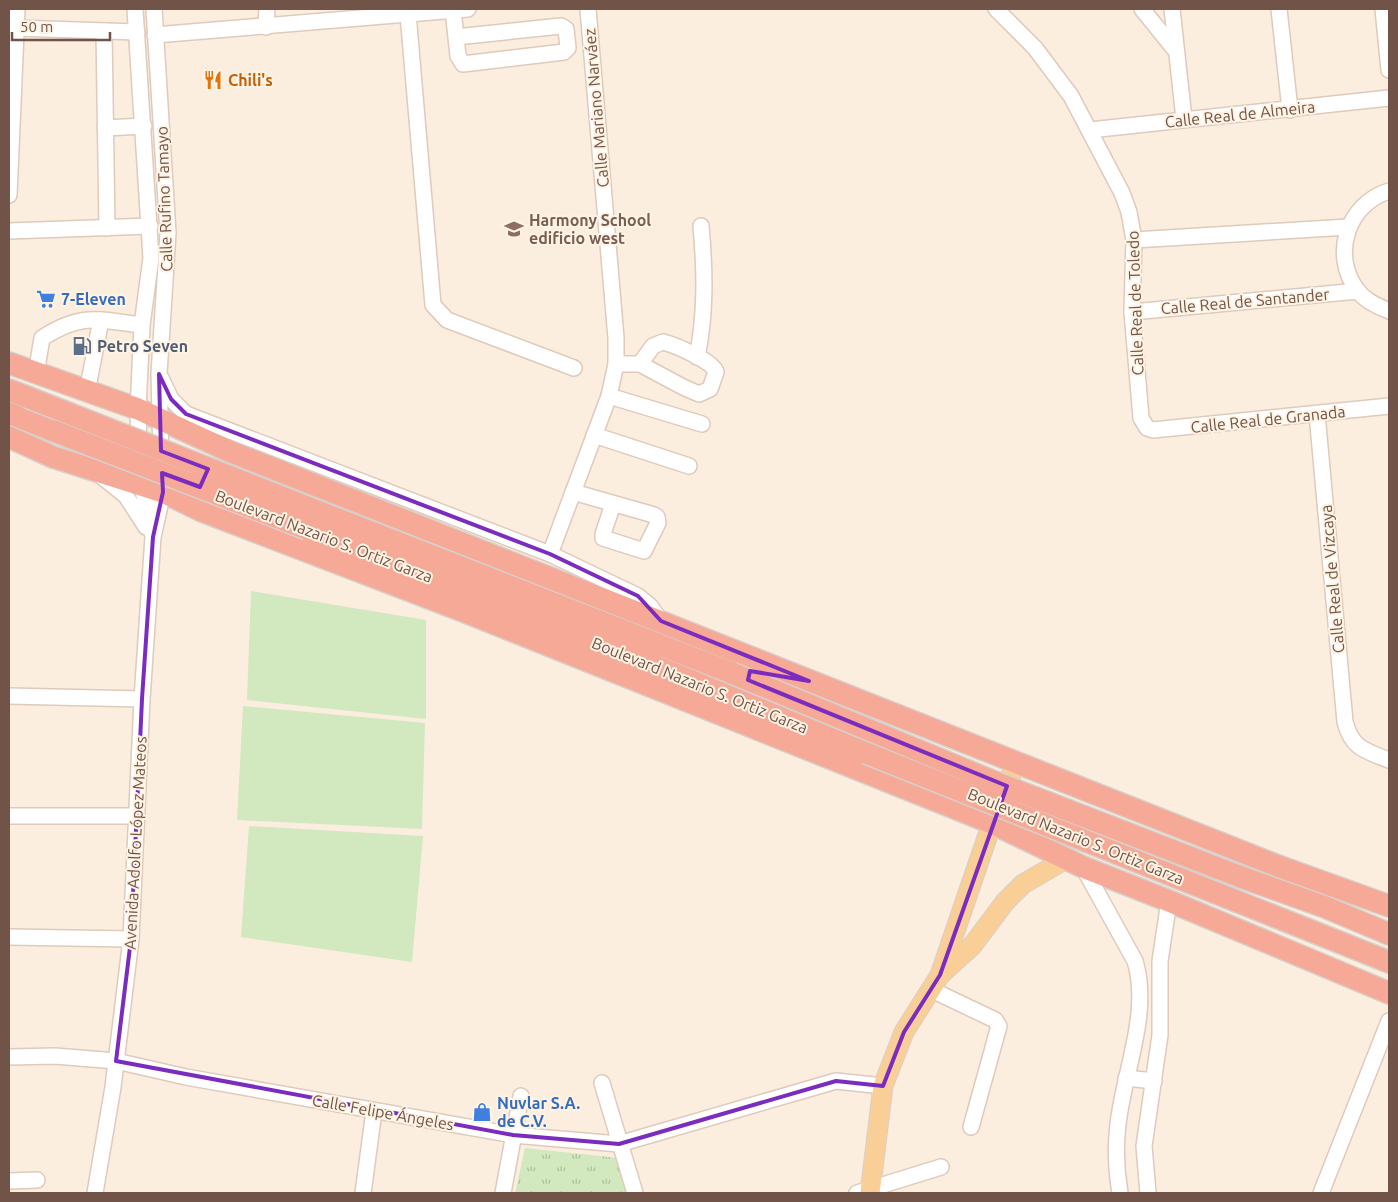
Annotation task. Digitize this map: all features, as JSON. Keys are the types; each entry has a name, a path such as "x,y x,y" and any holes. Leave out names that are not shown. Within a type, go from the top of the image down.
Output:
{"highway":[{"path":"9,363 78,389 138,408 229,451 749,655 809,681 1278,866 1389,906"},
{"path":"53,457 68,451 76,442 83,426 84,414 78,389"},
{"name":"Boulevard Nazario S. Ortiz Garza","path":"18,394 312,520 506,607 1389,962"},
{"name":"Boulevard Nazario S. Ortiz Garza","path":"9,413 54,431 618,628 732,673 997,783 1241,877 1333,910 1389,934"},
{"path":"9,437 53,457 163,492 202,512 462,611 992,823 1075,863 1389,993"},
{"path":"202,512 202,482 208,470 217,459 229,451"},
{"path":"462,611 506,607"},
{"path":"618,628 664,635 784,676 809,681"},
{"path":"1278,866 1333,910"},
{"path":"1272,914 1352,978"}],"main road":[{"path":"936,982 992,823 1016,763"},
{"path":"866,1192 883,1086 904,1032 936,982 972,946 1005,902 1023,884 1075,863"}],"street":[{"path":"9,195 17,9"},
{"name":"Calle Rufino Tamayo","path":"136,9 150,226 149,282 142,325 138,408 140,484 153,536"},
{"name":"Calle Rufino Tamayo","path":"154,9 154,35 167,190 168,233 159,374 163,492"},
{"path":"266,26 267,9"},
{"path":"154,35 460,9 456,37 458,56 464,64 564,52 568,48 566,29 561,26 456,37"},
{"name":"Calle Mariano Narváez","path":"550,554 609,396 616,364 616,328 588,9"},
{"name":"Calle Real de Toledo","path":"996,9 1035,48 1057,74 1090,130 1122,193 1129,212 1134,240 1132,312 1141,418 1148,428"},
{"path":"1142,9 1177,52"},
{"path":"1172,9 1184,118"},
{"path":"1278,9 1290,110"},
{"path":"1383,9 1389,70"},
{"path":"408,14 433,305 447,320 574,368"},
{"path":"16,28 137,32"},
{"path":"104,31 107,228"},
{"name":"Calle Real de Almeira","path":"1090,130 1184,118 1290,110 1389,98"},
{"path":"105,128 144,126"},
{"path":"1389,191 1379,194 1360,208 1348,227 1343,249 1347,271 1358,291 1373,304 1389,311"},
{"path":"9,231 150,226"},
{"path":"697,357 703,328 702,226"},
{"path":"1134,240 1348,227"},
{"name":"Calle Real de Santander","path":"1132,312 1358,291"},
{"path":"36,374 42,338 70,323 85,319 142,325"},
{"path":"78,389 101,320"},
{"path":"616,364 640,364 683,387 704,393 710,389 716,369 697,357 663,342 653,346 640,364"},
{"path":"159,374 171,399 186,414 550,554 638,596 650,606 661,621"},
{"path":"609,396 702,424"},
{"name":"Calle Real de Granada","path":"1148,428 1153,430 1389,406"},
{"name":"Calle Real de Vizcaya","path":"1318,414 1345,722 1352,742 1361,749 1389,760"},
{"path":"594,435 689,466"},
{"path":"95,471 126,496 153,536"},
{"name":"Avenida Adolfo López Mateos","path":"96,1193 116,1061 131,939 142,699 153,536 163,492"},
{"path":"573,492 613,504"},
{"path":"9,696 142,699"},
{"path":"9,816 137,816"},
{"path":"1075,863 1135,961 1140,984 1138,1015 1116,1136 1116,1170 1120,1193"},
{"path":"1148,1193 1144,1146 1161,1017 1160,961 1170,901"},
{"path":"9,937 131,939"},
{"path":"1135,961 1160,961"},
{"path":"936,982 995,1020 999,1026 971,1127"},
{"path":"1138,1015 1161,1017"},
{"path":"1321,1193 1389,1021"},
{"name":"Calle Felipe Ángeles","path":"9,1057 55,1056 116,1061 186,1077 513,1135 619,1144 836,1081 883,1086"},
{"path":"1126,1078 1154,1081"},
{"path":"602,1083 635,1193"},
{"path":"503,1193 521,1096"},
{"path":"364,1193 374,1111"},
{"path":"866,1192 942,1167"},
{"path":"9,1181 37,1180"}],"highlighted area":[{"path":"159,374 171,399 186,414 550,554 638,596 661,621 809,681 750,671 748,680 1007,786 940,975 904,1032 883,1086 836,1081 619,1144 513,1135 116,1061 131,939 142,699 153,537 163,492 162,473 200,487 208,469 161,451"}],"green space":[{"path":"251,591 426,620 426,719 247,700"},
{"path":"243,706 425,723 422,829 237,820"},
{"path":"249,826 423,836 412,962 241,937"},
{"path":"525,1148 619,1158 629,1193 515,1193"}],"place":[{"name":"Chili's","path":"213,80"},
{"name":"Harmony School edificio west","path":"514,229"},
{"name":"7-Eleven","path":"46,299"},
{"name":"Petro Seven","path":"82,346"},
{"name":"Nuvlar S.A. de C.V.","path":"482,1112"}]}
